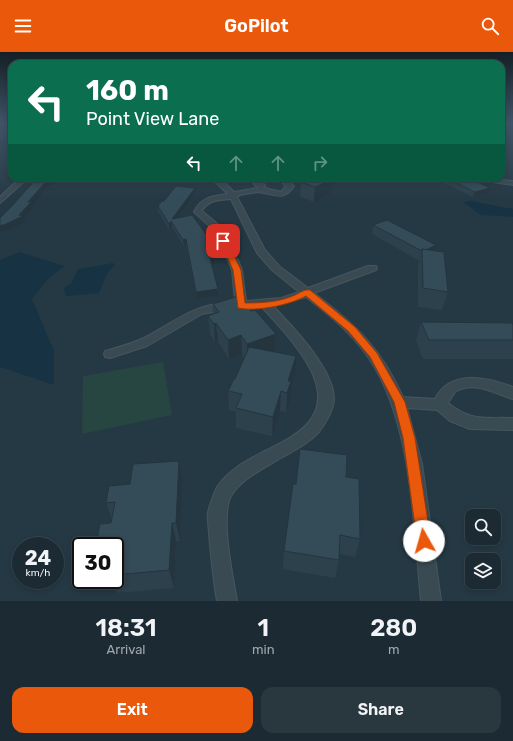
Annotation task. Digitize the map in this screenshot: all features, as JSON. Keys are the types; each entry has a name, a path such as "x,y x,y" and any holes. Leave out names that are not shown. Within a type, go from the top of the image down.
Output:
{"street":[{"path":"0,201 20,182"},
{"path":"219,182 234,195 262,254 276,268 338,317 364,342 377,360 399,402 409,438 417,484 431,601"},
{"path":"256,182 262,187 261,190"},
{"path":"241,306 237,270 233,260 227,252 218,229 198,212 203,204 210,200 261,190 277,195 288,191 290,186 286,182"},
{"path":"502,182 513,184"},
{"path":"110,354 149,340 194,313 214,308 266,305 297,298 307,292 372,268"},
{"path":"227,601 222,573 217,513 224,492 238,476 299,440 314,427 324,410 327,399 325,388 317,368 300,343 266,305"},
{"path":"440,405 444,393 451,387 459,384 497,386 506,389 513,394"},
{"path":"399,402 440,405 455,417 470,423 513,424"}],"green space":[{"path":"163,362 172,415 82,434 83,376"}],"water":[{"path":"471,201 513,209 513,217 481,215 463,202"},
{"path":"19,252 65,266 49,278 32,299 54,351 54,385 0,367 0,260"},
{"path":"113,263 115,265 107,274 99,293 66,296 64,288 71,284 78,269"}],"building":[{"path":"33,182 46,182 28,202 31,202 19,215 23,216 0,226 0,218"},
{"path":"301,182 326,182 315,187"},
{"path":"455,182 477,182 490,188 475,192"},
{"path":"176,186 195,188 172,219 192,215 209,238 214,258 210,258 218,289 196,292 186,239 183,240 171,221 169,224 158,206"},
{"path":"387,220 436,245 426,250 422,249 422,251 373,225"},
{"path":"422,249 444,252 448,292 423,288"},
{"path":"238,296 251,311 255,310 276,334 247,344 241,335 228,340 216,323 214,324 208,316 219,312 213,304"},
{"path":"421,322 512,323 513,340 429,340"},
{"path":"249,347 296,356 288,381 291,381 287,393 281,391 273,417 236,408 242,394 228,391"},
{"path":"300,449 347,455 346,477 359,479 360,539 340,535 339,560 284,551 293,484 296,484"},
{"path":"179,461 176,523 172,523 169,570 124,574 124,537 98,537 100,524 111,523 115,502 106,503 109,486 130,484 133,464"}],"route":[{"path":"223,241 237,270 241,306 266,305 297,298 307,292 352,329 374,355 399,402 409,438 417,484 424,541"}]}
